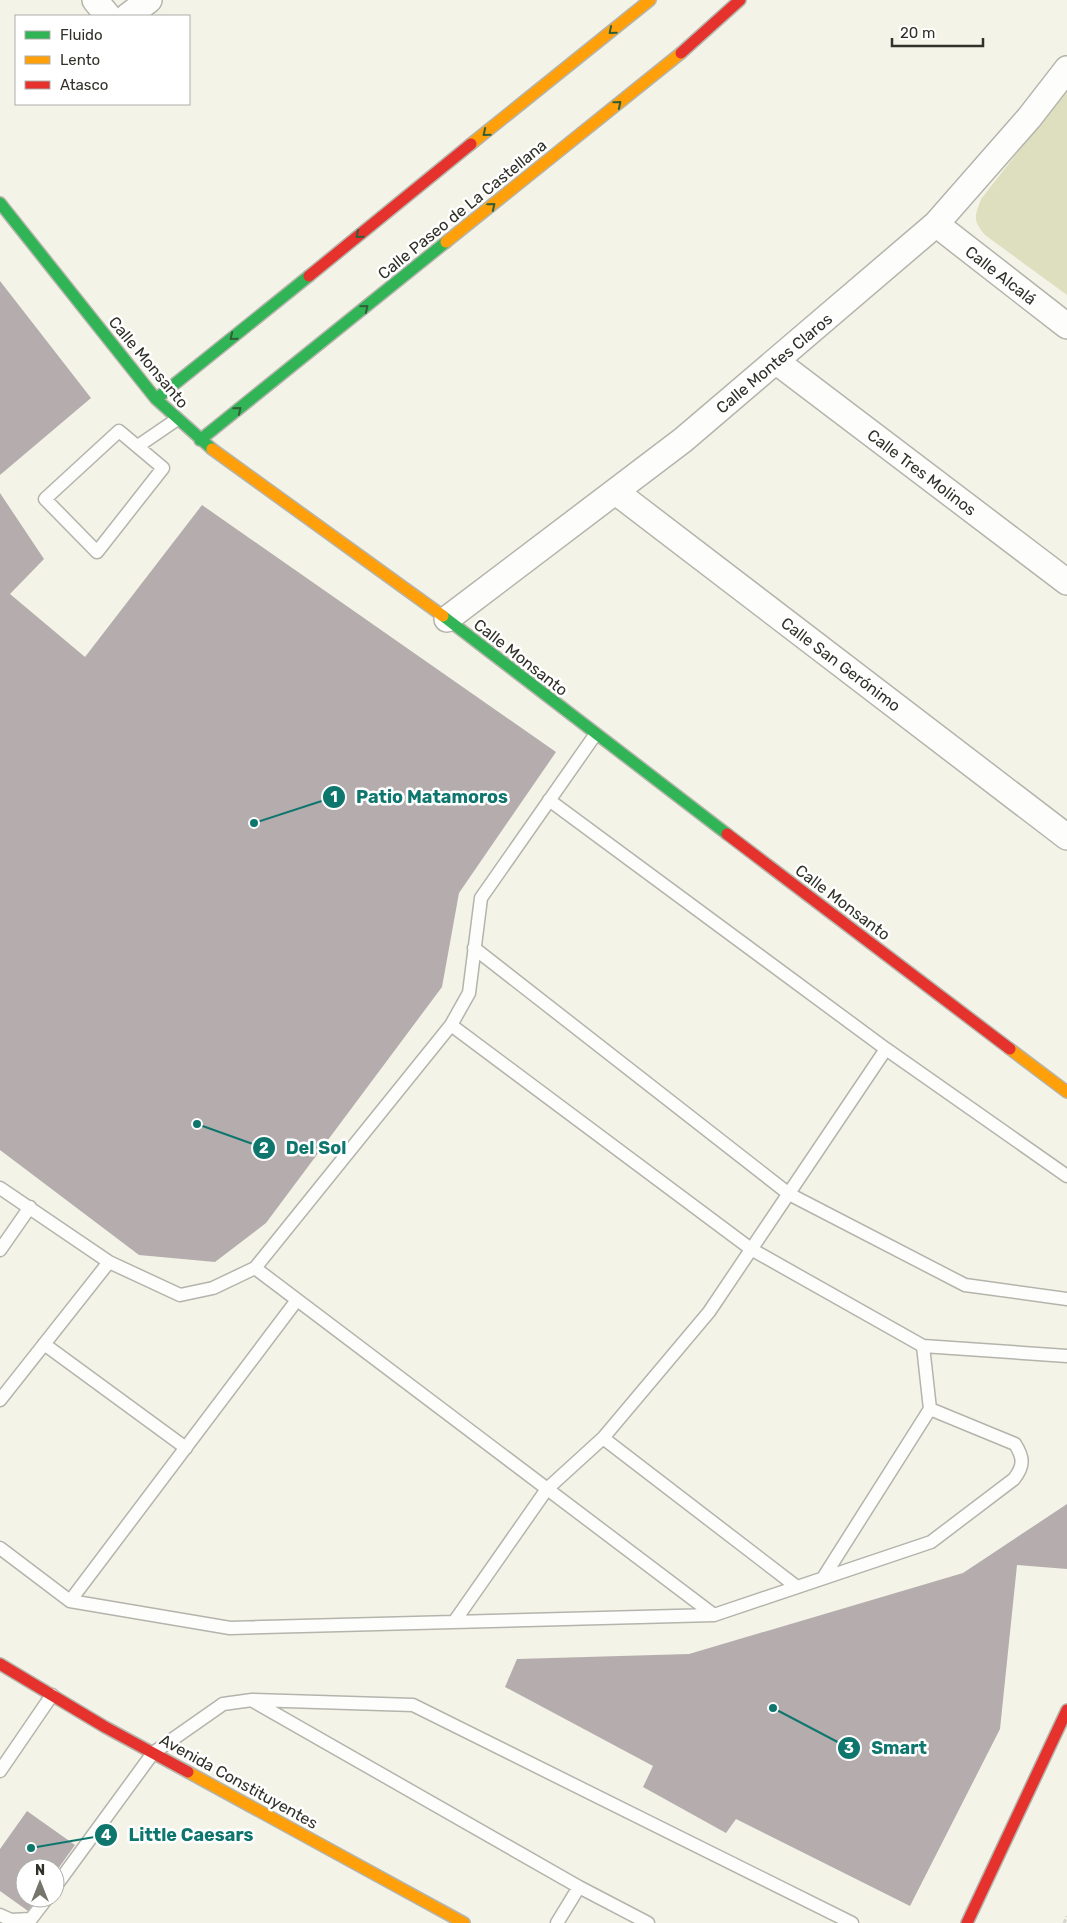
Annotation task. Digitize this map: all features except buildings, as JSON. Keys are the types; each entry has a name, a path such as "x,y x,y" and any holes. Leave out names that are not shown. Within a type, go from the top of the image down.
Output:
{"street":[{"path":"95,0 107,15"},
{"path":"129,15 149,0"},
{"path":"156,399 650,0"},
{"name":"Calle Paseo de La Castellana","path":"200,440 694,43 740,0"},
{"name":"Calle Montes Claros","path":"447,619 683,440 777,362 936,224 1029,118 1067,69"},
{"name":"Calle Monsanto","path":"0,203 156,399 176,420 200,440 447,619 595,735 1067,1092"},
{"name":"Calle Alcalá","path":"936,224 1067,326"},
{"name":"Calle Tres Molinos","path":"777,362 1067,582"},
{"name":"Calle San Gerónimo","path":"616,492 1067,837"},
{"name":"Avenida Constituyentes","path":"0,1664 153,1753 464,1923"},
{"path":"966,1923 1067,1710"}],"lane":[{"path":"138,446 176,420"},
{"path":"119,431 138,446 163,468 97,552 45,499 119,431"},
{"path":"0,1188 109,1262 180,1295 212,1288 255,1268 451,1025 469,993 481,898 595,735"},
{"path":"549,800 886,1049 1067,1176"},
{"path":"474,948 789,1194 965,1285 1067,1299"},
{"path":"451,1025 751,1249 923,1346 1067,1356"},
{"path":"454,1622 547,1489 603,1438 709,1312 886,1049"},
{"path":"0,1250 30,1207"},
{"path":"0,1400 109,1262"},
{"path":"255,1268 714,1615"},
{"path":"70,1601 297,1300"},
{"path":"44,1344 186,1448"},
{"path":"823,1578 930,1409 923,1346"},
{"path":"0,1548 70,1601 230,1628 714,1615 931,1542 1014,1479 1022,1468 1022,1454 1015,1444 930,1409"},
{"path":"603,1438 797,1587"},
{"path":"0,1771 52,1695"},
{"path":"252,1700 579,1887 648,1923"},
{"path":"65,1873 153,1753 224,1704 252,1700 413,1705 852,1923"},
{"path":"557,1923 579,1887"},
{"path":"0,1916 11,1920 31,1919 39,1908"}],"path":[{"path":"1064,1923 1067,1916"}],"green space":[{"path":"1067,89 1067,295 985,235 976,222 976,218 981,199"}],"traffic: fast":[{"path":"0,203 156,399 212,449"},
{"path":"200,440 446,242"},
{"path":"156,399 309,276"},
{"path":"443,616 727,834"}],"traffic: slow":[{"path":"471,144 650,0"},
{"path":"446,242 681,53"},
{"path":"212,449 443,616"},
{"path":"1010,1049 1067,1092"},
{"path":"188,1772 464,1923"}],"traffic: jam":[{"path":"681,53 740,0"},
{"path":"309,276 471,144"},
{"path":"727,834 1010,1049"},
{"path":"0,1664 105,1727 188,1772"},
{"path":"967,1923 1067,1710"}],"place":[{"name":"Patio Matamoros","path":"254,823"},
{"name":"Del Sol","path":"197,1124"},
{"name":"Smart","path":"773,1708"},
{"name":"Little Caesars","path":"31,1848"}]}
